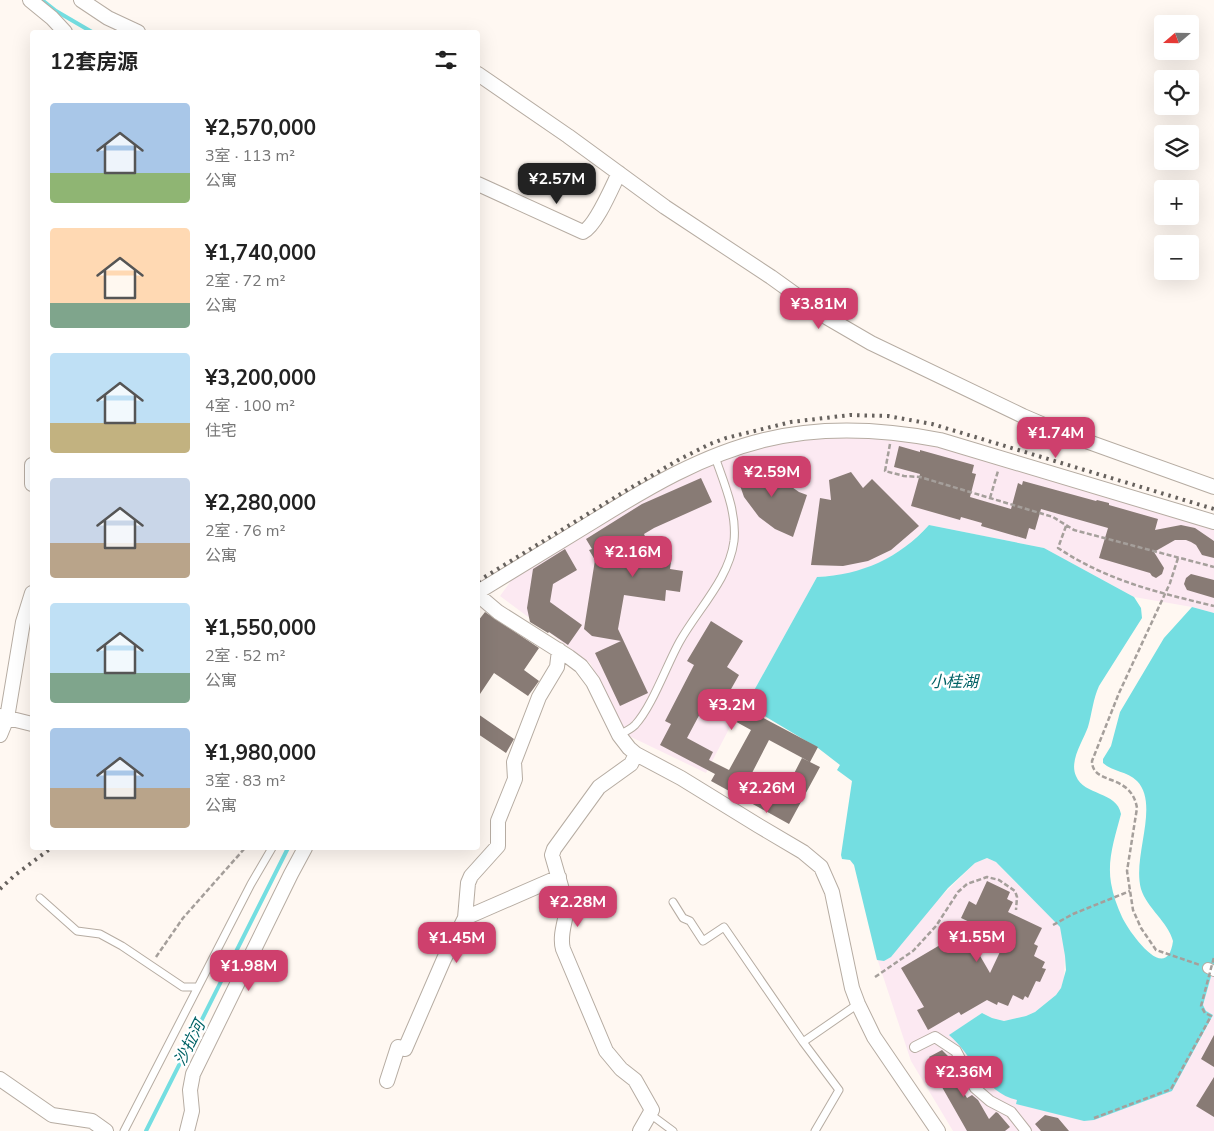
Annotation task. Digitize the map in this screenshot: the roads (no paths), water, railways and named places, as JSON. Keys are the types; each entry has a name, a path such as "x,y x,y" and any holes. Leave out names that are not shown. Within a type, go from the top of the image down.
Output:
{"street":[{"path":"30,0 63,30"},
{"path":"82,0 108,18 134,30"},
{"path":"480,75 665,207 771,277 828,318 871,343 1009,410 1058,431 1214,487"},
{"path":"480,185 583,232 594,221 619,173"},
{"path":"480,593 644,490 677,473 763,440 792,434 854,431 892,432 940,440 1214,522"},
{"path":"480,596 498,612 569,656 588,674 620,735 636,754 681,778 802,852 821,867 832,892 852,988 858,1004 874,1037 938,1131"},
{"path":"0,735 30,601"},
{"path":"387,1081 398,1047 405,1049 444,959 465,918 468,883 471,876 498,846 498,821 515,779 514,762 539,697 557,667 559,650"},
{"path":"4,717 30,724"},
{"path":"636,754 631,764 599,787 552,854 567,907 567,915 561,938 562,949 606,1052 621,1070 635,1080 652,1110 640,1131"},
{"path":"187,1131 192,1111 190,1090 193,1074 304,850"},
{"path":"465,918 559,877"},
{"path":"915,1047 936,1037 956,1051 975,1088 990,1101 1011,1112 1026,1131"},
{"path":"0,1079 52,1115 92,1121 106,1131"}],"lane":[{"path":"620,735 635,725 646,709 681,639 730,560 734,540 733,517 729,497 715,457"},
{"path":"124,1131 251,884 271,850"},
{"path":"40,898 77,931 100,934 122,946 183,987 198,987"},
{"path":"673,902 683,918 690,921 703,941 724,927 803,1042 839,1090 814,1131"},
{"path":"803,1042 858,1004"},
{"path":"650,1114 673,1131"}],"water":[{"name":"小桂湖","path":"929,525 1044,548 1134,597 1141,608 1142,618 1099,686 1088,727 1075,758 1074,770 1080,782 1107,797 1118,807 1121,814 1112,848 1110,866 1114,896 1122,917 1132,933 1156,957 1163,958 1169,954 1173,941 1167,928 1141,889 1139,876 1146,817 1146,803 1143,791 1137,781 1129,775 1107,766 1103,763 1103,759 1111,746 1120,712 1164,638 1192,607 1214,613 1214,966 1203,1005 1206,1011 1213,1015 1172,1091 1094,1120 1084,1121 1016,1104 1017,1100 996,1090 987,1082 949,1035 982,1013 1004,1021 1026,1016 1035,1012 1056,995 1061,988 1066,970 1060,927 996,862 987,858 975,863 948,888 891,957 884,961 877,960 854,865 850,860 842,859 841,855 852,781 837,770 840,765 818,748 746,705 817,577 849,573 879,563 905,547"}],"waterway":[{"name":"沙拉河","path":"42,0 56,11 89,30"},
{"name":"沙拉河","path":"146,1131 287,850"}],"railway":[{"path":"480,580 627,490 710,444 726,438 791,422 850,415 888,416 932,424 1214,509"},
{"path":"0,889 48,850"}]}
